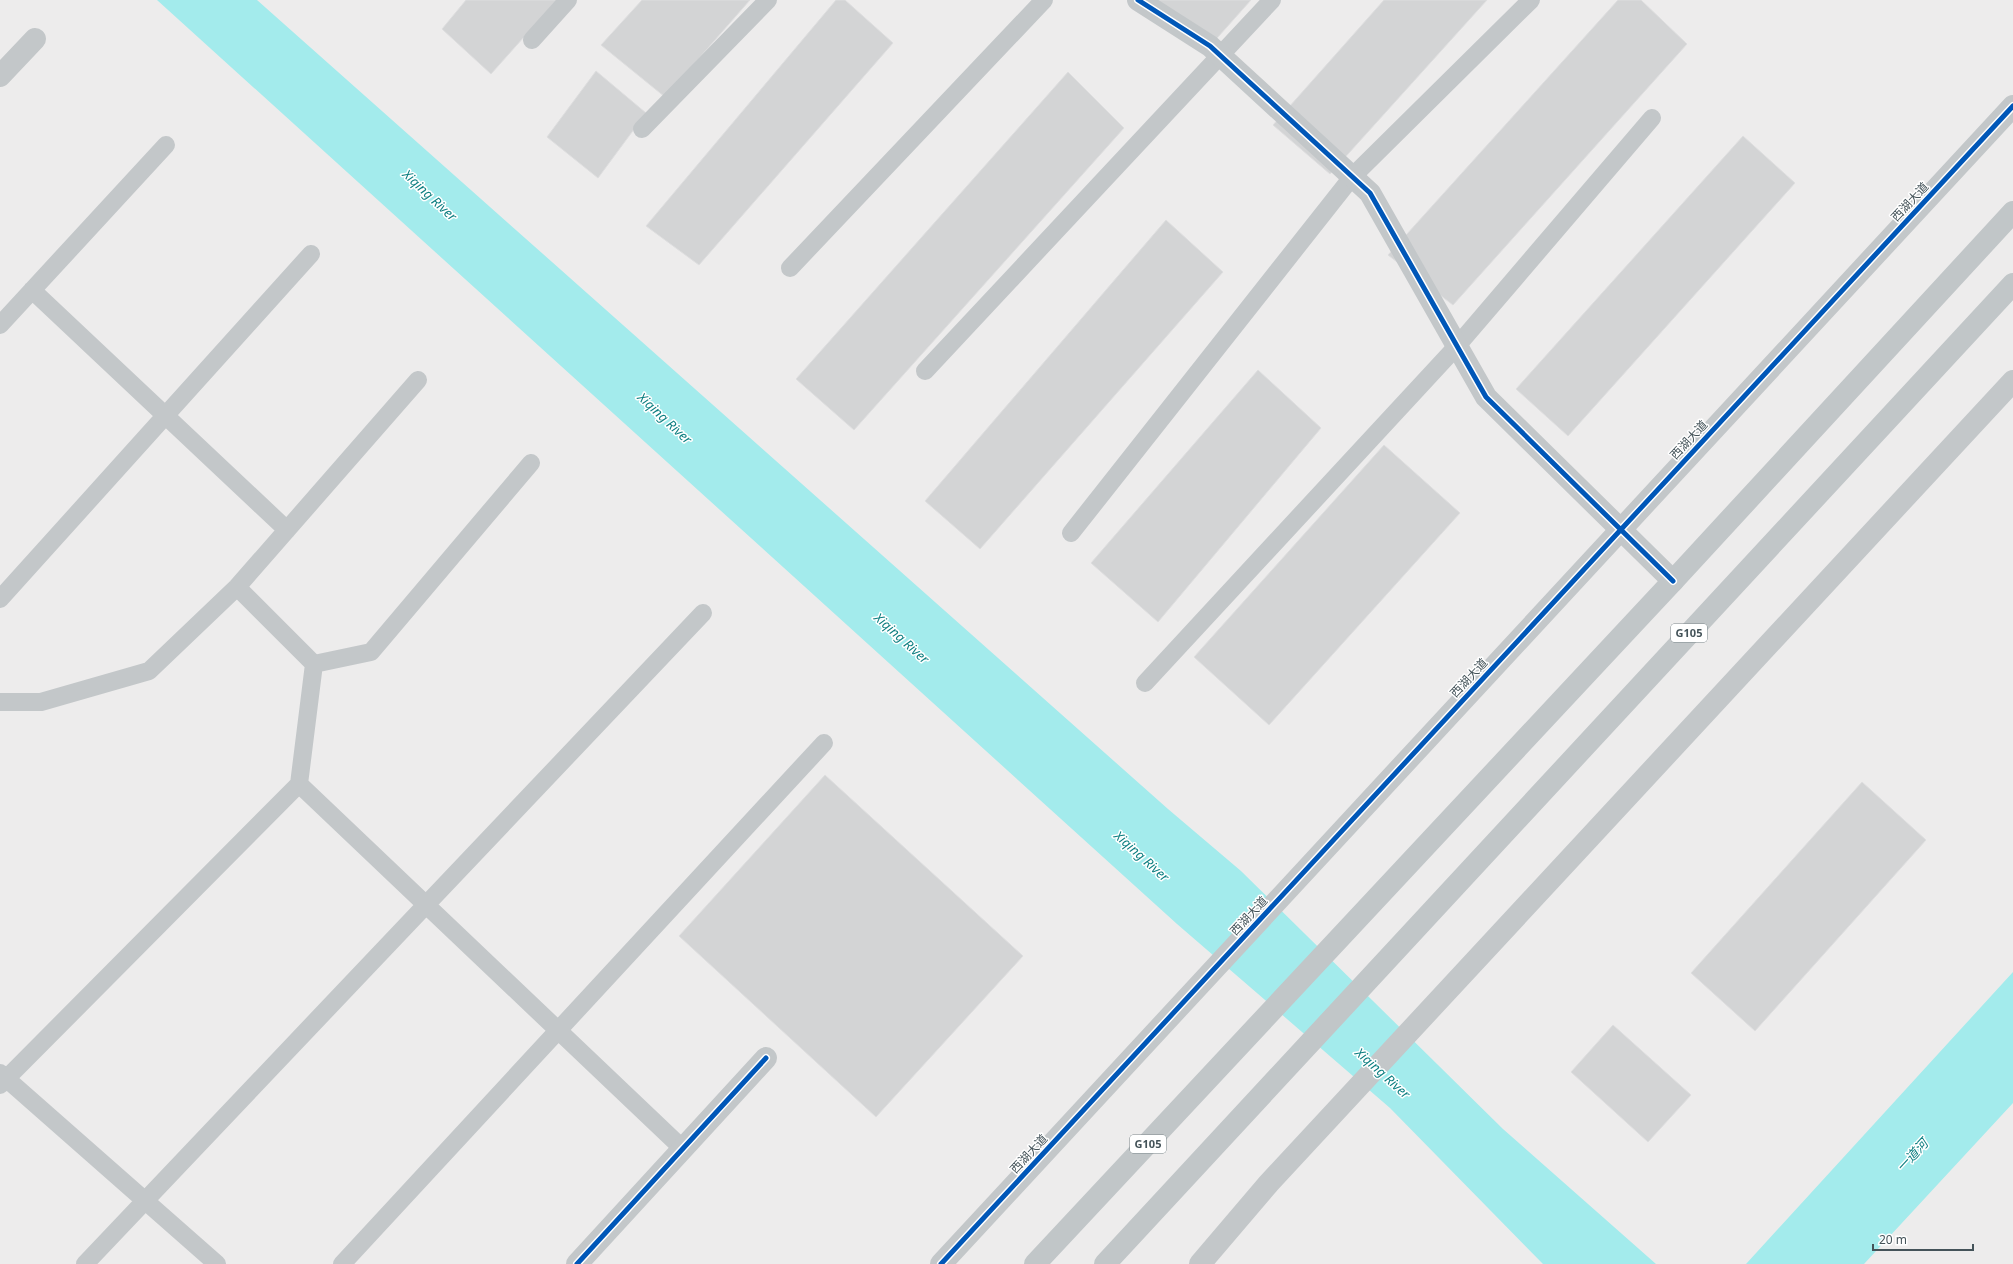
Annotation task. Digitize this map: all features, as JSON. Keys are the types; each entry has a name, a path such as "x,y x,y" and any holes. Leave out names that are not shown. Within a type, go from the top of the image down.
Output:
{"main road":[{"name":"G105","path":"1035,1264 1673,581 2013,212"},
{"name":"G105","path":"1105,1264 2013,284"}],"street":[{"path":"1138,0 1210,46 1370,193 1486,397 1673,581"},
{"path":"0,76 35,39"},
{"name":"西湖大道","path":"941,1264 2013,106"},
{"path":"1200,1264 1269,1183 2013,381"},
{"path":"577,1264 766,1058"}],"lane":[{"path":"532,40 568,0"},
{"path":"642,129 768,0"},
{"path":"790,268 1044,0"},
{"path":"925,371 1219,54 1272,0"},
{"path":"1071,533 1352,177 1531,0"},
{"path":"1145,683 1457,346 1652,118"},
{"path":"2,319 32,290 166,146"},
{"path":"0,599 165,414 311,254"},
{"path":"32,290 287,530"},
{"path":"0,702 41,702 149,671 237,587 418,380"},
{"path":"314,664 371,652 530,463"},
{"path":"237,587 314,664"},
{"path":"85,1264 703,614"},
{"path":"217,1264 2,1079 299,784 314,664"},
{"path":"342,1264 824,743"},
{"path":"299,784 683,1149"}],"water":[{"name":"Xiqing River","path":"157,0 257,0 1168,809 1241,871 1503,1129 1656,1264 1543,1264 1390,1108 1177,924"},
{"name":"一道河","path":"2013,972 2013,1103 1864,1264 1746,1264"}],"building":[{"path":"466,0 557,0 491,74 442,29"},
{"path":"642,0 750,0 665,97 601,45"},
{"path":"836,0 845,0 893,43 699,265 646,226"},
{"path":"1152,0 1251,0 1210,46"},
{"path":"1384,0 1487,0 1330,174 1273,125"},
{"path":"1618,0 1641,0 1687,44 1453,305 1388,255"},
{"path":"596,71 646,113 598,178 547,137"},
{"path":"1068,72 1124,128 854,430 796,379"},
{"path":"1743,136 1795,183 1568,436 1516,389"},
{"path":"1166,220 1223,272 980,549 925,501"},
{"path":"1258,370 1321,428 1158,622 1091,563"},
{"path":"1384,445 1460,513 1269,725 1194,657"},
{"path":"825,775 1023,956 876,1117 679,936"},
{"path":"1862,782 1926,840 1755,1031 1691,973"},
{"path":"1613,1025 1691,1095 1648,1142 1571,1072"}],"cycle path":[{"path":"1138,0 1210,46 1370,193 1486,397 1673,581"},
{"path":"941,1264 2013,106"},
{"path":"577,1264 766,1058"}]}
